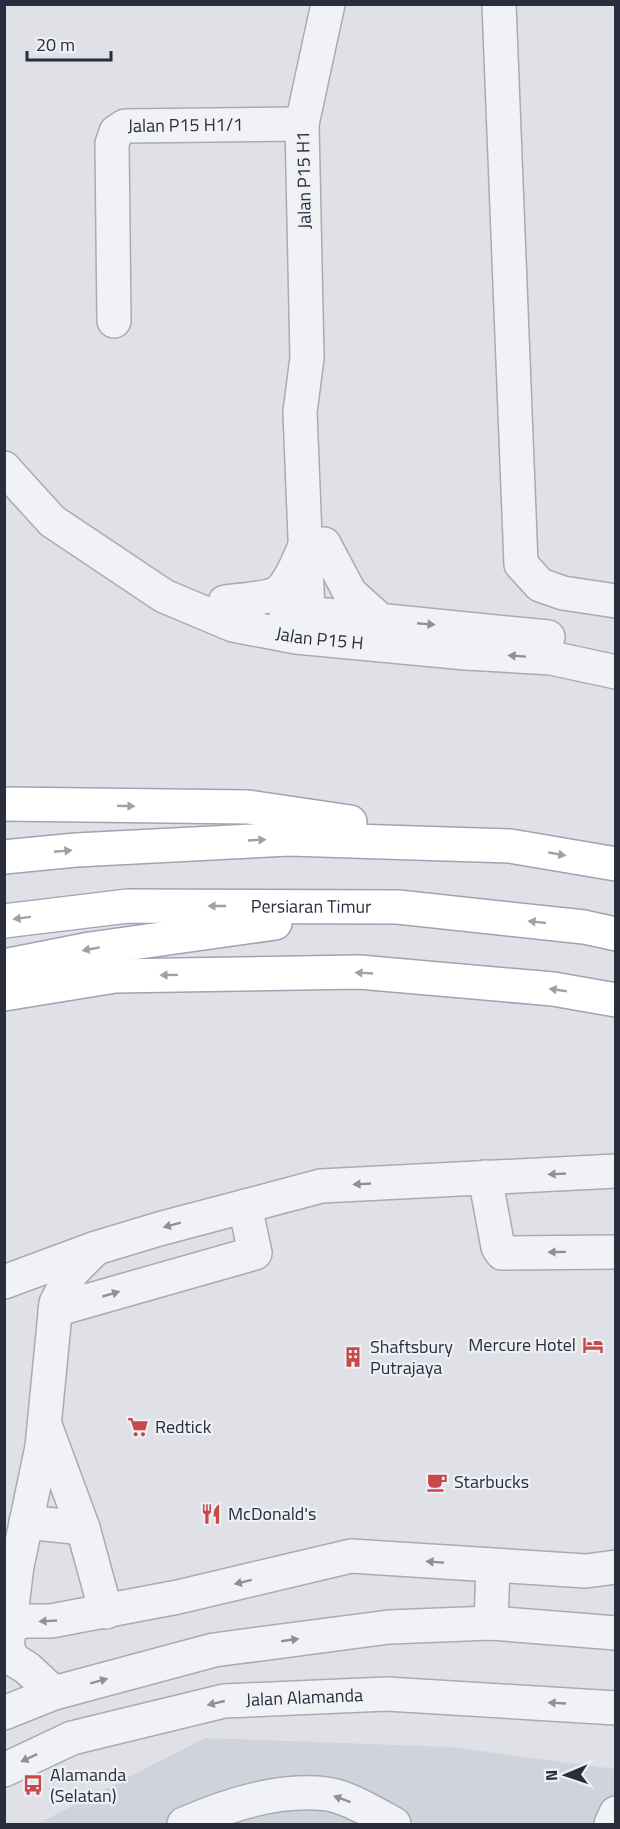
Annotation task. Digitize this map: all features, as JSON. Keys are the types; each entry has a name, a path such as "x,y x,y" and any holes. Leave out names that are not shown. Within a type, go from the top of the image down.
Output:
{"main road":[{"path":"4,804 248,807 615,864"},
{"path":"4,856 289,838 510,846"},
{"name":"Persiaran Timur","path":"4,921 128,906 398,907 585,927 615,934"},
{"path":"4,966 90,949 398,907"},
{"path":"4,994 116,976 359,972 552,989 615,1000"}],"street":[{"name":"Jalan P15 H1","path":"318,627 315,545 319,413 307,358 302,124 328,4"},
{"path":"499,4 521,564 540,585 563,594 615,601"},
{"name":"Jalan P15 H1/1","path":"114,321 112,144 116,132 124,126 302,124"},
{"name":"Jalan P15 H","path":"4,468 52,521 164,596 233,625 318,627 380,620 556,638 615,651"},
{"name":"Jalan P15 H","path":"52,521 181,585 242,608 292,615 318,627 466,653 551,658 615,672"},
{"path":"225,602 280,592 315,545 350,594 380,620"},
{"path":"4,1283 96,1248 321,1186 615,1171"},
{"path":"485,1178 498,1247 502,1253 615,1252"},
{"path":"55,1307 255,1253 245,1206"},
{"path":"54,1693 27,1668 14,1660 7,1648 7,1615 42,1447 55,1307 72,1272 96,1248"},
{"path":"4,1283 22,1282 40,1285 55,1307"},
{"path":"44,1423 83,1528 106,1612"},
{"path":"26,1522 83,1528"},
{"path":"7,1615 16,1623 51,1621 106,1612 178,1598 351,1556 586,1571 615,1567"},
{"path":"491,1623 493,1566"},
{"path":"4,1713 54,1693 214,1650 388,1627 491,1623 615,1633"},
{"name":"Jalan Alamanda","path":"4,1770 72,1738 224,1701 387,1694 615,1707"},
{"path":"184,1824 215,1811 280,1794 329,1794 369,1809 394,1824"},
{"path":"611,1824 615,1813"}],"shaded area":[{"path":"205,1738 451,1747 615,1769 615,1824 37,1824"}],"place":[{"name":"Mercure Hotel","path":"593,1345"},
{"name":"Shaftsbury Putrajaya","path":"353,1357"},
{"name":"Redtick","path":"138,1427"},
{"name":"Starbucks","path":"437,1482"},
{"name":"McDonald's","path":"211,1514"},
{"name":"Alamanda (Selatan)","path":"33,1785"}]}
